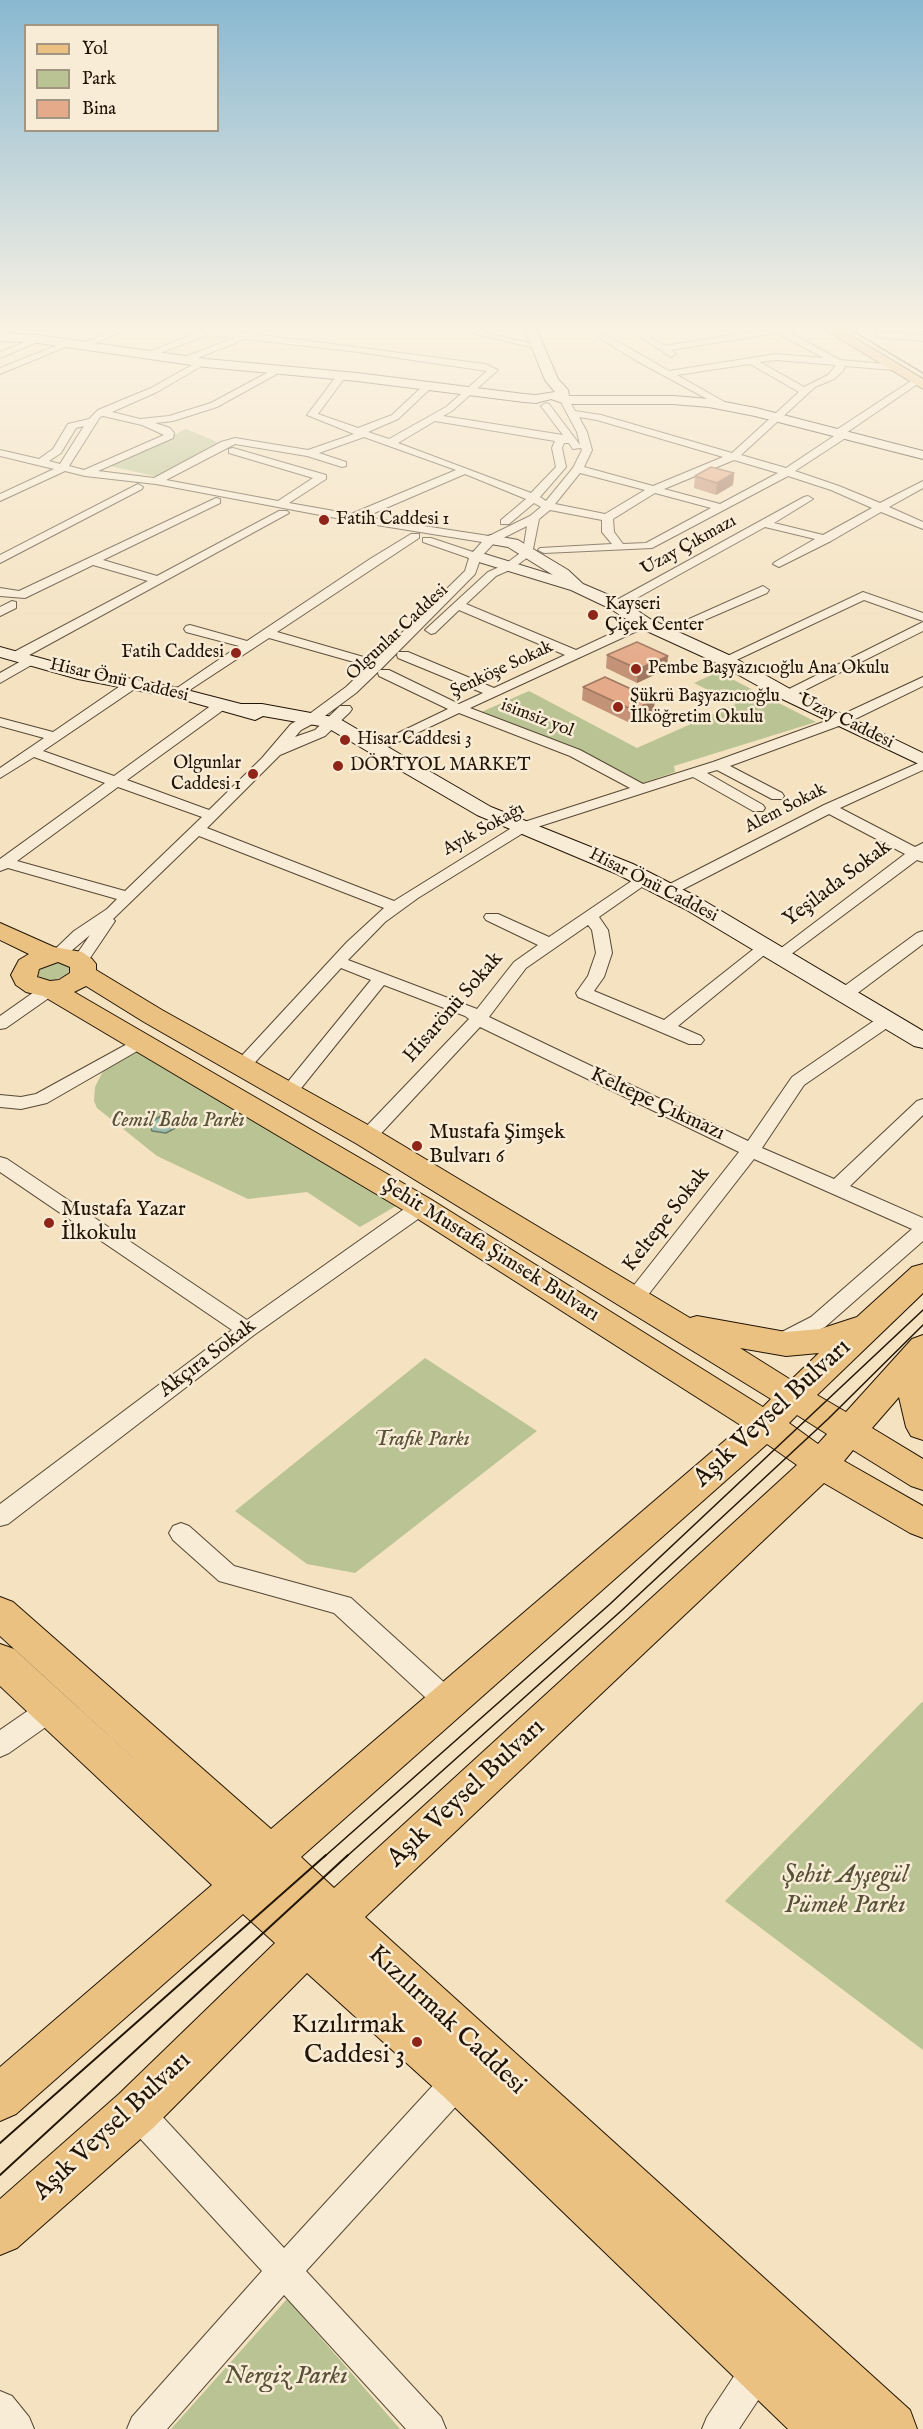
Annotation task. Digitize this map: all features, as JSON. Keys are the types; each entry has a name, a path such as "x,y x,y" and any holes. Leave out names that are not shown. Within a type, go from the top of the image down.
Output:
{"main road":[{"path":"869,441 923,455"},
{"path":"533,524 536,551"},
{"name":"Uzay Caddesi","path":"491,540 512,543 536,551 577,587"},
{"name":"Uzay Caddesi","path":"475,556 577,587 617,605 644,623 725,660 786,693 923,760"},
{"name":"Hisar Önü Caddesi","path":"16,656 78,674 180,693 296,727 321,724"},
{"name":"Hisar Önü Caddesi","path":"229,707 262,710 321,724 374,748 484,811 668,891 923,1041"},
{"name":"Şehit Mustafa Şimsek Bulvarı","path":"0,930 68,961 242,1066 367,1137 923,1476"},
{"name":"Şehit Mustafa Şimsek Bulvarı","path":"0,960 421,1207 766,1425 820,1464 923,1523"},
{"path":"68,961 67,986 34,982 28,965 68,961"},
{"name":"Aşık Veysel Bulvarı","path":"0,2098 766,1425 876,1317 923,1275"},
{"path":"672,1322 777,1343 806,1343 837,1337 858,1329 876,1317"},
{"path":"919,1351 914,1392 923,1427"},
{"name":"Aşık Veysel Bulvarı","path":"0,2231 136,2110 321,1930 820,1464 919,1351"},
{"name":"Kızılırmak Caddesi","path":"0,1613 257,1871 321,1930 891,2429"},
{"name":"Kızılırmak Caddesi","path":"0,1661 51,1709 257,1871"},
{"name":"Kızılırmak Caddesi","path":"321,1930 459,2080 826,2429"}],"street":[{"path":"40,463 57,451 63,441"},
{"path":"0,498 62,469 79,441"},
{"path":"85,473 156,441"},
{"path":"156,481 228,442 235,441"},
{"path":"241,441 309,453 342,464"},
{"path":"309,453 339,441"},
{"path":"385,441 465,470 548,506 607,518 654,489 734,456 749,441"},
{"path":"505,522 533,498 561,466 557,447 560,441"},
{"path":"573,441 581,464"},
{"path":"581,464 587,445 585,441"},
{"path":"683,441 835,488 923,526"},
{"path":"536,551 648,546 787,472 830,441"},
{"path":"0,679 16,656 159,580 281,508 322,477 221,447"},
{"path":"0,453 62,469 116,478 156,481 415,536 475,556"},
{"path":"581,464 654,489 720,507"},
{"name":"Olgunlar Caddesi","path":"267,761 321,724 380,669 471,572 475,556 491,540 533,524 581,464"},
{"path":"352,518 465,470"},
{"path":"116,478 138,487 216,501 352,518 491,540"},
{"path":"779,564 923,484"},
{"path":"0,560 138,487"},
{"name":"Uzay Çıkmazı","path":"617,605 808,499"},
{"path":"0,592 21,595 216,501"},
{"path":"607,518 608,532 621,548"},
{"path":"766,524 827,539"},
{"path":"180,693 248,645 415,536"},
{"name":"Olgunlar Caddesi","path":"321,724 351,690 403,655 492,573 536,551"},
{"path":"94,561 159,580"},
{"path":"666,632 763,590"},
{"path":"725,660 863,596 923,617"},
{"path":"0,612 12,605"},
{"path":"457,605 577,655"},
{"name":"Şenköşe Sokak","path":"374,748 644,623"},
{"path":"786,693 923,626"},
{"path":"190,629 248,645"},
{"name":"isimsiz yol","path":"266,633 380,669 460,709 575,753 642,789"},
{"path":"403,655 495,693"},
{"name":"Ayık Sokağı","path":"242,1066 366,932 395,907 523,827 718,765 842,720 922,683"},
{"path":"0,774 131,685"},
{"path":"2,864 115,781 229,707"},
{"path":"0,722 55,737"},
{"name":"Olgunlar Caddesi","path":"113,912 267,761 296,727"},
{"path":"33,752 210,815"},
{"path":"718,765 777,796"},
{"name":"Alem Sokak","path":"668,891 829,808 923,765"},
{"path":"694,772 758,808"},
{"path":"829,808 920,853"},
{"path":"196,830 395,907"},
{"name":"Yeşilada Sokak","path":"665,1028 773,951 920,853"},
{"path":"2,864 128,897"},
{"name":"Hisarönü Sokak","path":"367,1137 479,1017 520,965 644,879"},
{"path":"68,961 113,912"},
{"path":"68,961 81,934 113,912"},
{"path":"590,916 600,930 604,953 596,977 584,993 695,1040"},
{"path":"492,917 550,944"},
{"path":"845,994 923,936"},
{"name":"Keltepe Çıkmazı","path":"339,962 479,1017 490,1026 751,1150 923,1228 818,1322 777,1343"},
{"path":"288,1093 381,978"},
{"path":"0,1024 34,982"},
{"name":"Keltepe Sokak","path":"634,1299 751,1150 798,1081 887,1020"},
{"path":"0,1101 21,1103 42,1099 140,1042"},
{"path":"837,1188 923,1105"},
{"path":"0,1163 247,1329"},
{"name":"Akçıra Sokak","path":"0,1517 247,1329 421,1207"},
{"path":"181,1533 227,1574 342,1605 448,1702"},
{"path":"0,1745 51,1709"},
{"path":"144,2429 284,2271 459,2080"},
{"path":"136,2110 429,2429"},
{"path":"719,2429 760,2367"},
{"path":"0,2408 17,2429"}],"green space":[{"path":"161,441 217,442 158,477 110,466"},
{"path":"718,672 816,722 674,766 675,772 637,785 479,713 529,691 637,748 736,704 694,683"},
{"path":"56,962 70,967 68,975 52,981 38,976 40,968"},
{"name":"Cemil Baba Parkı","path":"136,1050 396,1206 360,1227 307,1192 248,1199 157,1156 97,1108 94,1101 95,1087 102,1073 108,1066"},
{"name":"Trafik Parkı","path":"425,1358 537,1431 355,1573 307,1564 235,1511"},
{"name":"Şehit Ayşegül Pümek Parkı","path":"923,1703 923,2050 725,1901"},
{"name":"Nergiz Parkı","path":"287,2299 400,2429 171,2429"}],"shaded area":[{"path":"161,1116 174,1117 177,1127 166,1133 152,1131 149,1123"}],"building":[{"path":"711,467 734,473 717,483 695,476"},
{"path":"637,642 668,656 638,669 607,655"},
{"path":"605,677 655,700 633,710 583,687"}],"tram line":[{"path":"324,1857 610,1604 923,1310"},
{"path":"346,1857 621,1611 828,1419 923,1325"},
{"path":"0,2143 326,1855"},
{"path":"0,2175 348,1855"}],"place":[{"name":"Fatih Caddesi 1","path":"324,520"},
{"name":"Kayseri Çiçek Center","path":"593,615"},
{"name":"Fatih Caddesi","path":"236,653"},
{"name":"Pembe Başyazıcıoğlu Ana Okulu","path":"636,669"},
{"name":"Şükrü Başyazıcıoğlu İlköğretim Okulu","path":"618,707"},
{"name":"Hisar Caddesi 3","path":"345,740"},
{"name":"DÖRTYOL MARKET","path":"338,766"},
{"name":"Olgunlar Caddesi 1","path":"253,774"},
{"name":"Mustafa Şimşek Bulvarı 6","path":"417,1146"},
{"name":"Mustafa Yazar İlkokulu","path":"49,1223"},
{"name":"Kızılırmak Caddesi 3","path":"417,2042"}]}
